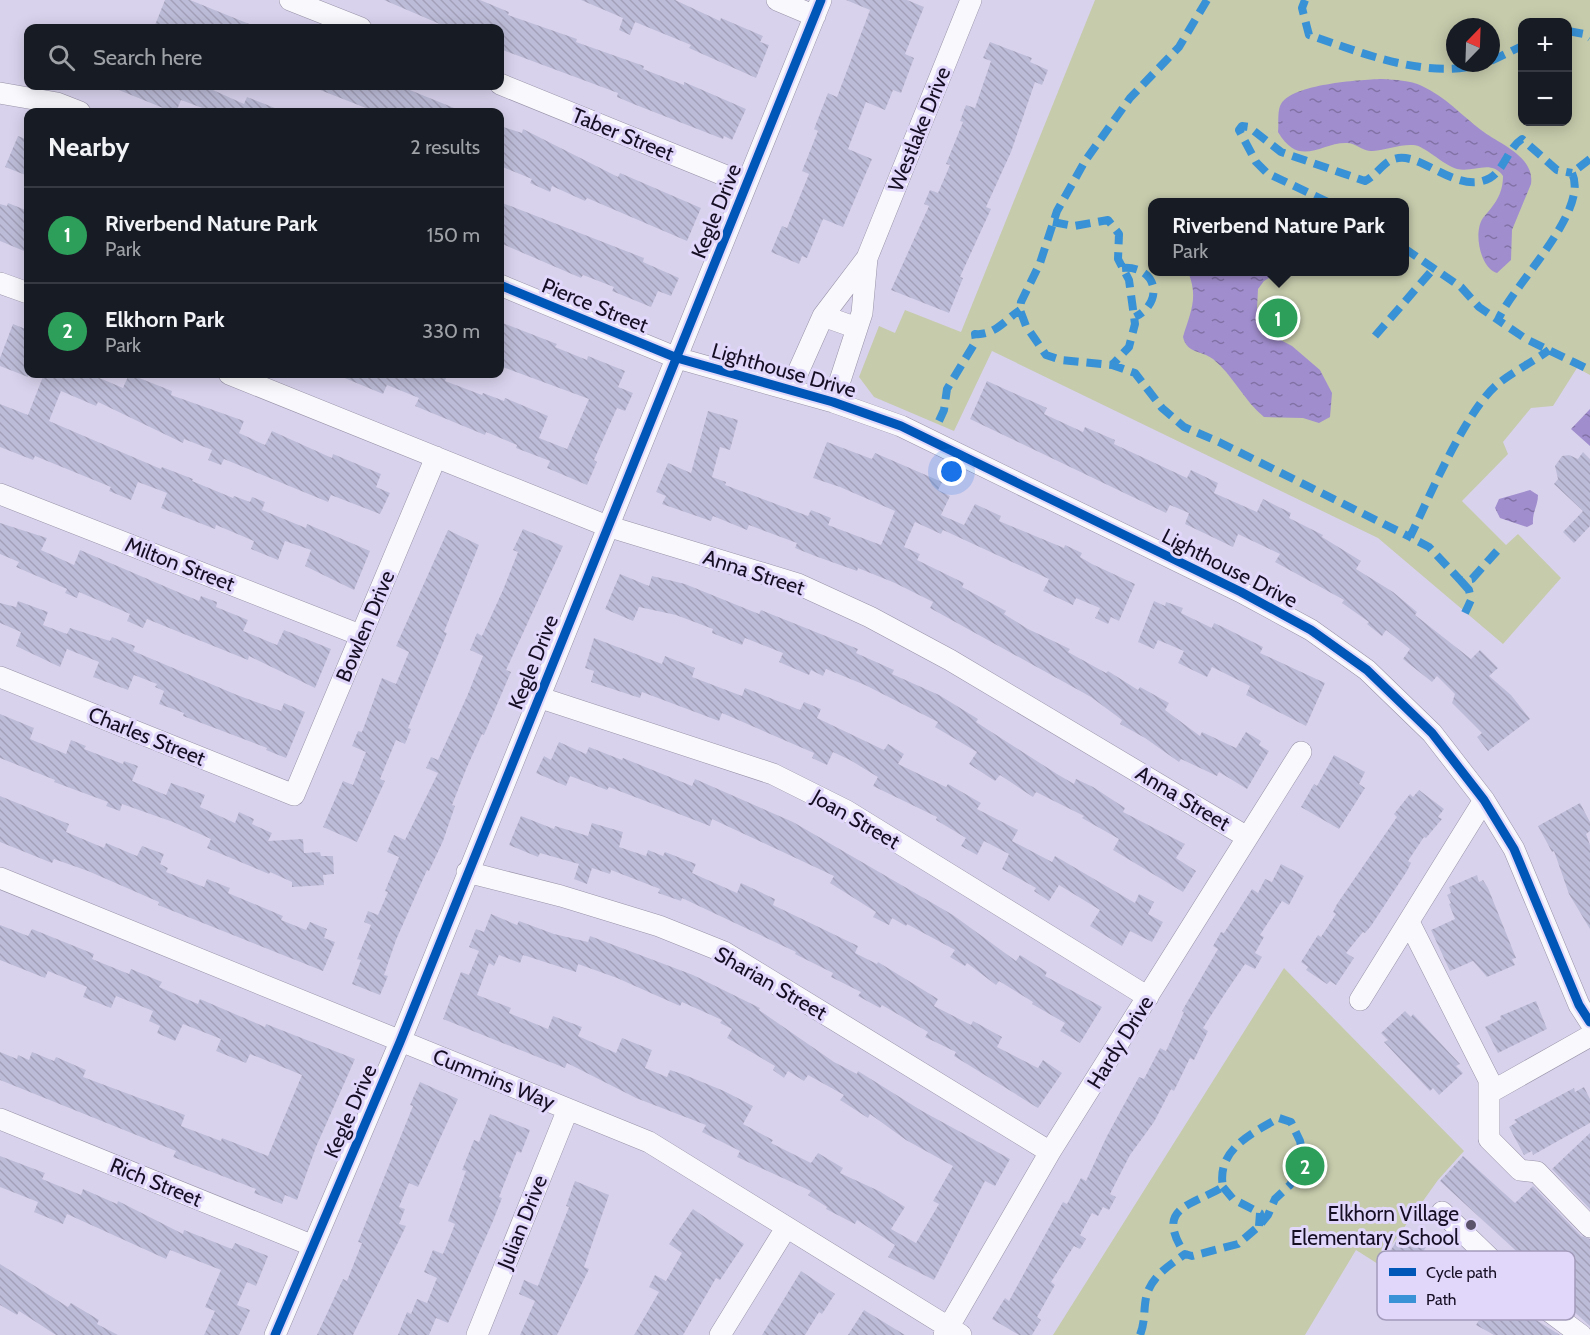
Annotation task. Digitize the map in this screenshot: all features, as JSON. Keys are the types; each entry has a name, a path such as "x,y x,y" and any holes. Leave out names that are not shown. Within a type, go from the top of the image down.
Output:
{"street":[{"path":"290,0 351,24"},
{"path":"777,0 818,8"},
{"name":"Westlake Drive","path":"790,390 822,316 867,258 971,0"},
{"name":"Kegle Drive","path":"275,1335 311,1245 400,1041 818,8"},
{"name":"Taber Street","path":"504,86 746,184"},
{"path":"0,93 57,103 70,108"},
{"name":"Westlake Drive","path":"833,402 862,314 867,258"},
{"path":"0,283 24,292"},
{"name":"Pierce Street","path":"504,287 677,358"},
{"path":"822,316 857,328"},
{"name":"Lighthouse Drive","path":"677,358 833,402 901,426 1241,592 1311,630 1367,670 1432,733 1484,800 1514,849 1579,1005 1590,1022"},
{"name":"Anna Street","path":"239,378 607,526 798,584 870,617 950,660 1247,837"},
{"name":"Bowlen Drive","path":"294,795 436,457"},
{"name":"Milton Street","path":"0,494 360,635"},
{"name":"Charles Street","path":"0,678 294,795"},
{"name":"Joan Street","path":"538,697 773,774 847,811 1148,997"},
{"name":"Hardy Drive","path":"951,1332 1050,1152 1301,752"},
{"path":"1360,1000 1484,800"},
{"name":"Sharian Street","path":"467,872 561,896 659,926 724,952 1050,1152"},
{"name":"Cummins Way","path":"0,879 649,1142 951,1332"},
{"path":"1409,922 1489,1080 1489,1139 1520,1170 1537,1172 1590,1227"},
{"path":"1489,1093 1590,1036"},
{"name":"Julian Drive","path":"477,1335 568,1109"},
{"name":"Rich Street","path":"0,1119 311,1245"},
{"path":"1442,1212 1482,1251"},
{"path":"720,1335 786,1228"},
{"path":"1561,1320 1581,1335"}],"green space":[{"path":"1095,0 1590,0 1590,375 1577,368 1553,406 1531,408 1503,442 1508,454 1462,501 1506,545 1518,534 1561,578 1503,644 1378,538 992,351 954,431 874,397 859,377 879,326 895,333 905,310 961,332"},
{"path":"1284,968 1464,1151 1438,1180 1387,1251 1377,1251 1377,1263 1356,1250 1305,1335 1053,1335"}],"water":[{"path":"1382,79 1413,83 1431,90 1481,130 1522,158 1527,166 1531,174 1531,184 1512,230 1511,260 1497,273 1491,270 1482,257 1479,232 1483,218 1500,194 1503,176 1498,171 1488,167 1457,169 1423,148 1413,145 1369,151 1347,143 1303,151 1294,149 1286,143 1278,132 1280,107 1288,97 1327,84"},
{"path":"1189,276 1272,276 1264,281 1258,289 1257,309 1271,335 1292,346 1320,370 1332,393 1330,417 1319,423 1303,418 1264,417 1220,365 1208,356 1191,349 1183,337 1191,313 1193,290"},
{"path":"1590,409 1590,446 1571,429"},
{"path":"1530,490 1538,495 1533,524 1527,527 1500,518 1495,508 1499,499"}],"building":[{"path":"165,0 190,0 249,24 155,24"},
{"path":"384,0 480,0 509,12 508,15 577,39 576,42 644,66 643,69 684,85 684,82 746,109 732,140 724,136 723,139 617,97 618,93 504,50 504,24 440,24"},
{"path":"581,0 675,0 720,21 721,18 763,36 760,42 769,45 756,78 689,48 691,45 635,22 630,35 619,30 623,18"},
{"path":"846,0 907,0 924,7 905,54 914,58 901,93 893,90 885,110 866,102 848,149 872,159 843,227 823,219 807,258 802,256 799,264 771,252 782,226 787,228 809,174 802,171 818,131 814,129 828,93 837,97 870,10"},
{"path":"990,42 1032,58 1030,62 1048,70 1042,85 1035,82 1011,152 986,207 991,209 960,277 963,278 949,313 891,290 929,206 924,204 930,190 938,193 950,165 946,164 963,122 960,121 966,105 975,108 991,61 983,58"},
{"path":"119,90 213,90 244,104 247,97 275,108 202,108 181,100 178,108 163,108"},
{"path":"320,90 410,90 454,108 366,108"},
{"path":"504,127 522,133 523,129 618,177 620,173 701,208 687,241 587,198 585,201 552,186 550,192 530,183 532,179 504,168"},
{"path":"18,136 24,138 24,174 5,167"},
{"path":"8,203 24,209 24,251 0,241 0,204 7,206"},
{"path":"504,204 644,258 643,262 679,278 671,296 658,291 651,307 612,291 614,287 583,275 581,278 504,245"},
{"path":"13,324 24,328 24,375 0,366 0,358"},
{"path":"504,324 557,344 555,347 587,360 588,356 625,371 618,387 633,393 625,411 617,408 594,460 597,462 587,485 547,468 550,461 516,448 517,445 486,432 485,435 415,406 419,398 387,385 383,394 345,378 446,378 445,381 482,395 483,393 504,401 505,398 548,416 539,438 567,449 589,399 504,367"},
{"path":"42,378 99,378 123,388 127,378 139,378 172,391 171,395 244,421 239,433 265,445 272,431 332,458 333,454 381,474 376,487 390,493 380,514 331,495 328,502 224,459 221,465 208,460 212,450 184,439 183,443 98,402 96,406 61,391 49,421 161,469 162,467 193,479 192,481 233,498 234,496 250,502 252,497 265,502 262,510 306,528 307,524 370,551 354,590 305,566 311,550 285,541 278,560 251,549 254,541 216,525 215,529 161,508 167,493 138,482 131,500 109,491 111,487 35,456 33,460 0,447 0,404 28,415"},
{"path":"987,381 1047,408 1044,414 1083,432 1085,427 1115,440 1114,444 1187,478 1191,470 1218,483 1214,493 1257,512 1263,499 1291,513 1289,518 1323,535 1322,537 1361,561 1356,569 1393,592 1417,612 1415,615 1471,659 1480,650 1498,668 1489,676 1511,695 1530,719 1488,751 1477,737 1482,733 1452,703 1455,694 1437,676 1432,682 1403,659 1410,649 1386,630 1382,636 1367,624 1369,622 1342,603 1344,600 1275,562 1280,554 1238,534 1233,547 1185,524 1189,513 1170,505 1166,513 970,419"},
{"path":"708,411 738,420 730,450 720,447 712,477 726,482 725,485 808,516 811,510 831,518 828,525 881,545 895,511 813,478 827,442 872,459 875,453 942,482 938,490 950,496 941,515 964,525 975,504 1001,516 999,521 1064,548 1065,545 1082,553 1080,557 1092,564 1135,584 1119,621 1111,617 1108,624 1095,618 1100,608 1076,598 1073,605 1043,591 1049,579 943,530 941,534 915,522 904,547 920,554 917,560 964,583 962,587 1006,611 1004,614 1028,629 1070,649 1068,652 1106,673 1108,671 1138,690 1140,687 1169,703 1165,710 1200,736 1202,732 1236,748 1246,732 1261,741 1259,745 1269,751 1247,789 1219,772 1217,776 1181,759 1179,762 1120,724 1122,720 1091,697 930,608 933,602 895,583 858,568 857,571 815,556 795,548 797,543 749,525 747,530 713,516 711,521 662,504 666,496 656,492 668,463 691,473"},
{"path":"1583,452 1590,459 1590,526 1574,543 1563,532 1583,511 1554,484 1558,479 1555,466 1562,456 1569,455 1578,459"},
{"path":"0,523 47,538 41,550 74,565 80,550 199,601 201,596 217,602 216,607 248,620 243,631 277,645 284,630 331,649 315,688 249,656 248,660 147,619 143,628 127,621 130,614 79,592 77,598 65,593 67,589 16,567 19,562 0,554"},
{"path":"523,529 563,546 506,670 511,672 484,735 482,734 467,767 452,805 455,806 443,841 429,871 427,870 396,940 384,975 388,976 380,995 352,984 361,960 357,959 371,925 364,922 368,911 378,915 388,892 385,891 399,857 387,852 394,835 405,840 438,773 426,768 431,757 438,760 468,694 483,656 470,650 477,633 482,636 503,590 518,552 513,550"},
{"path":"448,530 479,545 444,632 447,633 408,728 411,729 405,744 396,740 380,779 385,781 357,842 323,827 343,781 353,785 366,752 352,746 358,731 362,732 382,678 396,684 409,652 396,646"},
{"path":"620,574 649,586 652,576 685,584 759,614 761,610 858,649 856,653 894,670 892,674 939,695 978,719 976,722 1057,774 1074,784 1076,779 1093,787 1125,808 1123,812 1185,844 1176,858 1196,871 1183,892 1113,850 1119,839 1082,818 1084,816 1036,792 1033,797 1000,775 995,781 969,764 977,752 935,727 938,722 865,685 826,669 823,676 811,670 809,675 779,662 783,653 745,638 742,645 712,633 713,629 676,615 639,607 633,621 605,609"},
{"path":"18,601 48,612 43,625 67,634 70,628 110,641 112,637 135,646 133,651 237,695 281,711 284,703 305,712 286,758 159,704 164,691 155,687 157,684 134,675 128,690 93,677 99,662 67,649 60,667 16,646 21,632 0,623 0,603 16,607"},
{"path":"1154,601 1165,606 1166,602 1183,608 1181,613 1212,628 1214,623 1225,628 1263,647 1260,653 1325,683 1306,726 1246,695 1250,686 1212,667 1207,677 1178,663 1184,651 1158,640 1154,649 1138,642"},
{"path":"594,638 662,664 665,656 695,668 692,677 742,696 745,688 800,710 804,702 821,709 817,718 884,750 888,744 904,754 898,764 946,787 948,784 981,803 977,809 1018,830 1012,841 1052,862 1055,856 1135,903 1139,894 1154,902 1148,914 1163,922 1152,942 1130,931 1122,946 1090,926 1100,910 1059,885 1049,901 1034,891 1036,888 1002,869 1009,854 984,841 977,855 961,846 966,838 936,820 937,817 873,786 878,777 850,760 833,752 827,765 812,758 814,753 722,713 719,721 642,692 640,698 591,682 594,671 585,668"},
{"path":"0,714 34,728 30,739 66,754 71,740 86,746 84,749 123,764 124,761 138,766 132,781 166,795 171,783 205,795 200,807 235,823 239,812 254,819 252,824 272,833 268,841 303,839 304,853 320,852 321,856 333,856 334,874 323,875 324,885 292,887 292,882 207,848 211,839 173,822 122,804 120,811 106,806 108,802 54,782 55,780 0,758"},
{"path":"559,742 586,754 589,747 622,760 623,758 692,786 695,779 793,822 953,915 1016,961 1020,955 1047,972 1045,976 1102,1007 1080,1043 1060,1031 1065,1023 999,981 996,985 967,963 965,966 950,957 955,950 907,924 906,926 892,918 889,925 873,917 876,912 830,883 834,876 712,819 710,826 609,787 607,790 570,776 566,786 536,773 544,756 551,760"},
{"path":"1334,755 1365,772 1359,784 1365,788 1339,829 1301,807 1314,784 1317,786"},
{"path":"1419,790 1444,809 1438,817 1442,819 1426,838 1424,837 1408,861 1411,863 1407,871 1371,926 1346,953 1354,958 1336,985 1330,981 1327,984 1306,970 1308,967 1301,962 1318,935 1321,937 1336,914 1333,912 1337,904 1397,817 1394,814 1410,794 1413,797"},
{"path":"0,796 69,824 66,832 104,848 106,843 137,856 142,846 164,854 160,864 168,868 166,872 204,887 207,879 230,888 228,893 283,916 281,920 306,930 310,922 327,929 324,938 335,942 323,971 158,905 159,902 88,871 54,859 52,863 0,842"},
{"path":"1580,803 1590,822 1590,831 1586,834 1590,845 1590,929 1569,894 1554,851 1552,852 1538,826"},
{"path":"521,816 554,829 555,826 588,836 592,823 623,832 619,847 646,856 648,850 663,856 665,852 696,864 692,873 737,893 741,883 775,899 773,905 858,946 855,953 877,964 878,962 938,999 934,1006 971,1025 973,1021 1002,1037 997,1047 1038,1068 1043,1060 1062,1073 1038,1108 954,1056 956,1052 925,1037 928,1032 882,1005 880,1008 858,996 861,992 831,977 833,973 795,954 796,952 682,898 681,901 658,893 660,889 611,870 610,874 592,868 587,884 574,879 579,864 540,853 538,857 509,845"},
{"path":"1281,864 1304,876 1289,905 1282,901 1260,935 1264,937 1255,953 1262,957 1255,969 1245,964 1203,1028 1208,1031 1194,1060 1190,1058 1174,1091 1171,1089 1154,1122 1130,1155 1110,1194 1116,1197 1109,1210 1103,1207 1098,1216 1092,1213 1080,1235 1086,1239 1080,1249 1074,1246 1051,1282 1055,1285 1037,1317 1041,1320 1032,1335 1019,1335 992,1319 1005,1298 1009,1301 1063,1202 1067,1204 1081,1178 1086,1181 1139,1077 1144,1079 1160,1048 1166,1051 1184,1012 1182,1011 1218,949 1213,946 1221,932 1224,933 1252,889 1258,893 1265,879 1272,882"},
{"path":"1477,875 1479,882 1483,880 1488,888 1516,958 1512,959 1515,965 1487,977 1473,961 1450,971 1431,930 1455,919 1447,895 1451,893 1449,887"},
{"path":"491,914 517,925 519,921 554,934 588,942 590,936 693,975 760,1008 759,1010 834,1062 857,1074 858,1071 922,1111 1010,1159 995,1186 985,1181 934,1280 888,1257 895,1245 857,1220 855,1224 826,1209 827,1207 808,1195 811,1191 737,1157 740,1151 702,1132 706,1125 636,1098 567,1063 565,1068 443,1019 461,972 469,975 479,951 469,947 476,929 484,932","holes":["499,955 520,963 523,955 576,972 578,964 617,978 680,1006 682,1002 722,1020 720,1023 732,1029 727,1038 775,1066 773,1070 784,1078 788,1071 804,1081 808,1075 844,1095 840,1100 868,1118 870,1114 906,1140 953,1166 933,1201 939,1204 916,1243 891,1229 905,1207 879,1191 840,1173 843,1168 818,1153 811,1163 771,1143 773,1140 743,1124 753,1106 685,1075 670,1070 667,1077 645,1068 652,1050 622,1038 616,1053 578,1036 582,1027 553,1016 548,1029 509,1013 511,1008 477,995 489,963 494,966"]},
{"path":"0,925 28,936 32,929 94,954 92,959 129,974 131,969 162,982 159,987 198,1004 200,999 265,1027 266,1024 355,1059 316,1147 297,1200 285,1195 282,1204 254,1193 256,1189 173,1157 176,1151 0,1080 0,1052 17,1059 18,1055 29,1060 32,1052 54,1061 56,1057 86,1070 83,1077 185,1115 181,1126 221,1141 222,1138 268,1156 302,1075 250,1054 246,1063 216,1051 221,1039 183,1024 175,1041 157,1033 160,1026 149,1021 153,1011 116,996 111,1008 83,997 87,987 48,971 45,978 0,960"},
{"path":"1536,1001 1547,1029 1498,1053 1485,1027 1501,1019 1500,1016"},
{"path":"1405,1011 1411,1017 1413,1014 1460,1064 1456,1066 1463,1073 1439,1095 1433,1088 1430,1091 1384,1042 1388,1040 1381,1033"},
{"path":"420,1082 458,1099 418,1187 409,1183 399,1207 405,1209 399,1224 406,1226 353,1335 317,1335 343,1279 347,1281 362,1243 358,1242 413,1106 410,1105"},
{"path":"1584,1087 1590,1099 1590,1123 1533,1155 1532,1151 1524,1155 1509,1127 1517,1122 1514,1120 1574,1088 1575,1092"},
{"path":"490,1114 530,1130 521,1153 517,1151 499,1197 502,1198 493,1221 448,1323 436,1318 429,1335 398,1335 407,1312 411,1314 417,1299 427,1303 437,1278 424,1272 433,1250 443,1254 455,1224 448,1221 466,1171 462,1170 474,1140 479,1142"},
{"path":"1590,1133 1590,1209 1552,1169"},
{"path":"0,1156 45,1173 42,1179 81,1195 83,1189 117,1204 118,1201 183,1234 184,1230 232,1249 235,1243 268,1256 256,1286 247,1282 237,1305 250,1310 239,1335 204,1335 215,1311 205,1307 221,1270 170,1250 166,1259 67,1214 63,1224 34,1212 38,1202 0,1187"},
{"path":"1463,1156 1515,1203 1533,1186 1581,1236 1590,1239 1590,1326 1575,1313 1575,1251 1516,1251 1440,1181"},
{"path":"575,1181 609,1195 584,1267 589,1269 557,1335 520,1335 535,1301 519,1294 524,1280 538,1286 569,1207 566,1206"},
{"path":"693,1209 744,1244 720,1280 716,1278 683,1335 634,1335 659,1292 649,1287 655,1275 666,1281 682,1253 669,1244"},
{"path":"1404,1229 1428,1244 1424,1251 1390,1251"},
{"path":"0,1264 68,1307 71,1303 99,1320 97,1324 118,1335 56,1335 19,1311 17,1315 0,1305"},
{"path":"801,1271 835,1294 822,1314 819,1312 805,1335 762,1335"},
{"path":"864,1310 905,1335 848,1335"},
{"path":"1479,1320 1536,1320 1560,1335 1494,1335 1476,1325"}],"marked path":[{"path":"1207,0 1179,47 1130,98 1085,161 1057,211 1040,263 1021,302 1020,310 1026,326 1046,355 1061,360 1112,365 1135,373 1162,408 1184,427 1219,442 1410,537"},
{"path":"1305,0 1302,8 1309,35 1396,63 1446,69"},
{"path":"1572,32 1584,34 1590,38"},
{"path":"1500,57 1518,48"},
{"path":"1320,198 1267,173 1256,162 1239,130 1242,126 1249,127 1281,152 1365,181 1390,161 1405,158 1452,178 1478,182 1495,174 1522,139 1557,170 1572,173"},
{"path":"1590,159 1572,173 1575,189 1570,207 1560,227 1498,320 1526,339 1590,370"},
{"path":"1053,222 1074,226 1108,220 1119,234 1118,259 1129,280 1135,324 1129,347 1112,365"},
{"path":"1409,251 1461,287 1479,307 1498,320"},
{"path":"1122,268 1143,272 1153,286 1151,303 1135,317"},
{"path":"1375,336 1434,268"},
{"path":"939,421 944,410 947,389 976,341 975,334 994,330 1020,310"},
{"path":"1497,551 1472,579 1461,581 1429,547 1410,537 1449,455 1486,395 1499,383 1549,350"},
{"path":"1461,581 1469,590 1471,600 1465,613"},
{"path":"1140,1335 1147,1294 1153,1281 1185,1254 1192,1256 1238,1244 1259,1226 1268,1215 1275,1199 1290,1185 1304,1160 1300,1141 1291,1122 1279,1118 1238,1144 1225,1163 1222,1174 1223,1187 1180,1211 1173,1227 1185,1254"},
{"path":"1223,1187 1233,1199 1260,1213 1259,1226"}],"cycle path":[{"path":"275,1335 400,1042 821,0"},
{"path":"504,287 677,358 833,402 901,426 1241,592 1311,630 1367,670 1432,733 1484,800 1514,849 1579,1005 1590,1022"}],"place":[{"name":"Riverbend Nature Park","path":"1278,318"},
{"name":"Elkhorn Park","path":"1305,1166"},
{"name":"Elkhorn Village Elementary School","path":"1471,1225"}]}
